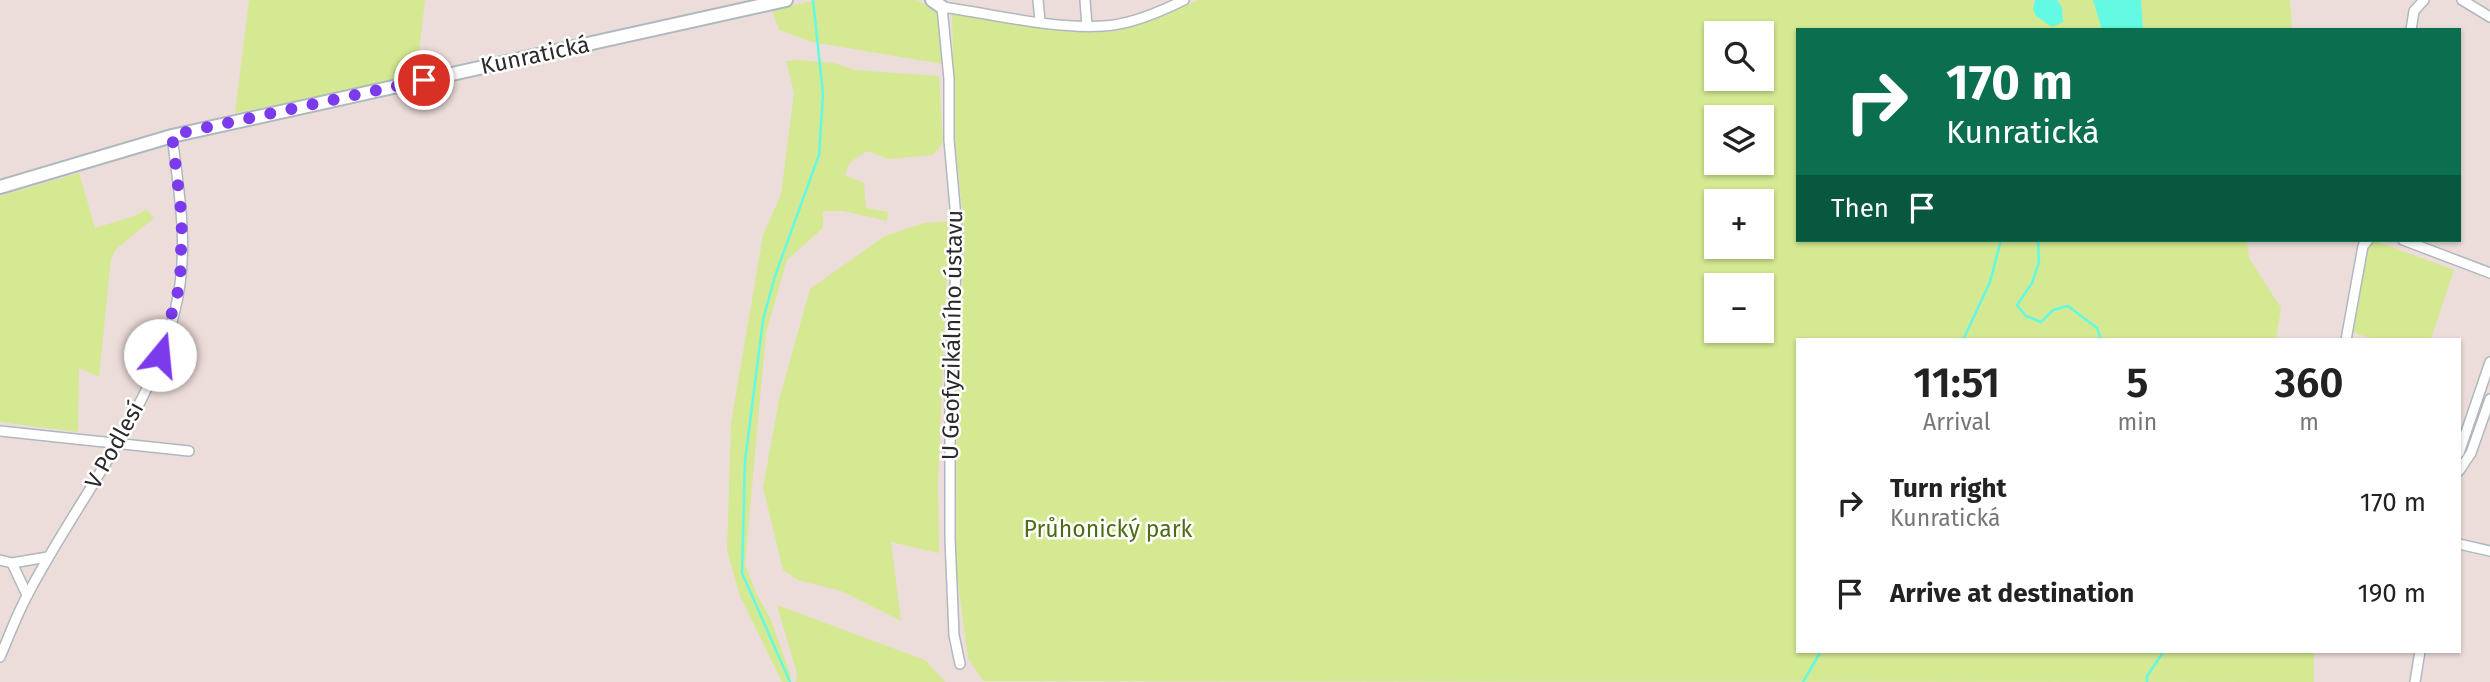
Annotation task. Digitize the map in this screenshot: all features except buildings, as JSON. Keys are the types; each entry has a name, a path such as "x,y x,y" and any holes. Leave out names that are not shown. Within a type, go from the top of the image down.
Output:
{"street":[{"name":"Kunratická","path":"0,187 172,135 786,0"},
{"path":"1038,0 1040,21"},
{"path":"1085,0 1087,26"},
{"path":"937,4 1040,21 1105,26 1161,11 1184,0"},
{"path":"2411,28 2414,11 2424,0"},
{"path":"2462,0 2490,16"},
{"name":"U Geofyzikálního ústavu","path":"937,4 949,79 949,140 958,240 950,366 950,538 954,635 960,664"},
{"name":"V Podlesí","path":"0,657 27,595 116,444 160,355 180,284 182,219 172,135"},
{"path":"2346,338 2363,246 2366,242"},
{"path":"2408,242 2490,273"},
{"path":"2461,447 2490,362"},
{"path":"2461,468 2471,453 2490,399"},
{"path":"0,431 189,451"},
{"path":"2461,544 2490,551"},
{"path":"0,560 12,563 48,557"},
{"path":"12,563 27,595"},
{"path":"2415,682 2420,653"}],"green space":[{"path":"249,0 425,0 418,61 422,75 235,113"},
{"path":"817,0 916,0 941,12 942,64 812,42 779,30 772,10"},
{"name":"Průhonický park","path":"1198,0 2035,0 2033,4 2036,16 2052,26 2063,22 2062,7 2057,0 2093,0 2101,28 1796,28 1796,242 2247,242 2249,258 2281,308 2276,338 1796,338 1796,653 2314,653 2314,682 983,681 968,658 956,569 957,361 965,239 955,139 952,13 1045,29 1083,32 1114,31 1139,25"},
{"path":"2141,0 2290,0 2292,28 2143,28"},
{"path":"786,61 834,63 855,70 939,76 943,143 933,155 888,159 867,151 850,162 845,175 864,183 866,208 888,212 887,221 843,211 823,211 823,228 787,260 766,333 745,564 756,593 771,620 791,676 788,682 782,682 740,596 727,551 731,423 763,235 781,194 794,93"},
{"path":"79,173 95,228 137,215 146,209 154,218 116,249 111,259 99,377 79,368 78,432 0,422 0,196"},
{"path":"949,221 938,480 939,553 891,542 901,621 841,591 798,580 783,570 763,487 779,400 810,289 885,236 924,223"},
{"path":"2378,242 2454,270 2431,338 2370,338 2352,332 2369,243"},
{"path":"777,605 925,660 945,682 796,682 797,674"}],"shaded area":[{"path":"2035,0 2057,0 2062,7 2063,22 2052,27 2036,16 2033,9"},
{"path":"2093,0 2141,0 2143,28 2101,28"}],"waterway":[{"path":"790,682 742,573 745,461 763,320 775,276 819,155 823,94 813,0"},
{"path":"1964,338 1990,282 2000,242"},
{"path":"2038,242 2039,262 2032,283 2017,305 2026,316 2041,322 2053,310 2068,306 2097,328 2100,338"},
{"path":"1803,682 1820,653"},
{"path":"2147,682 2147,676 2163,653"}],"route":[{"path":"160,355 180,284 182,219 172,135 424,80"}]}
